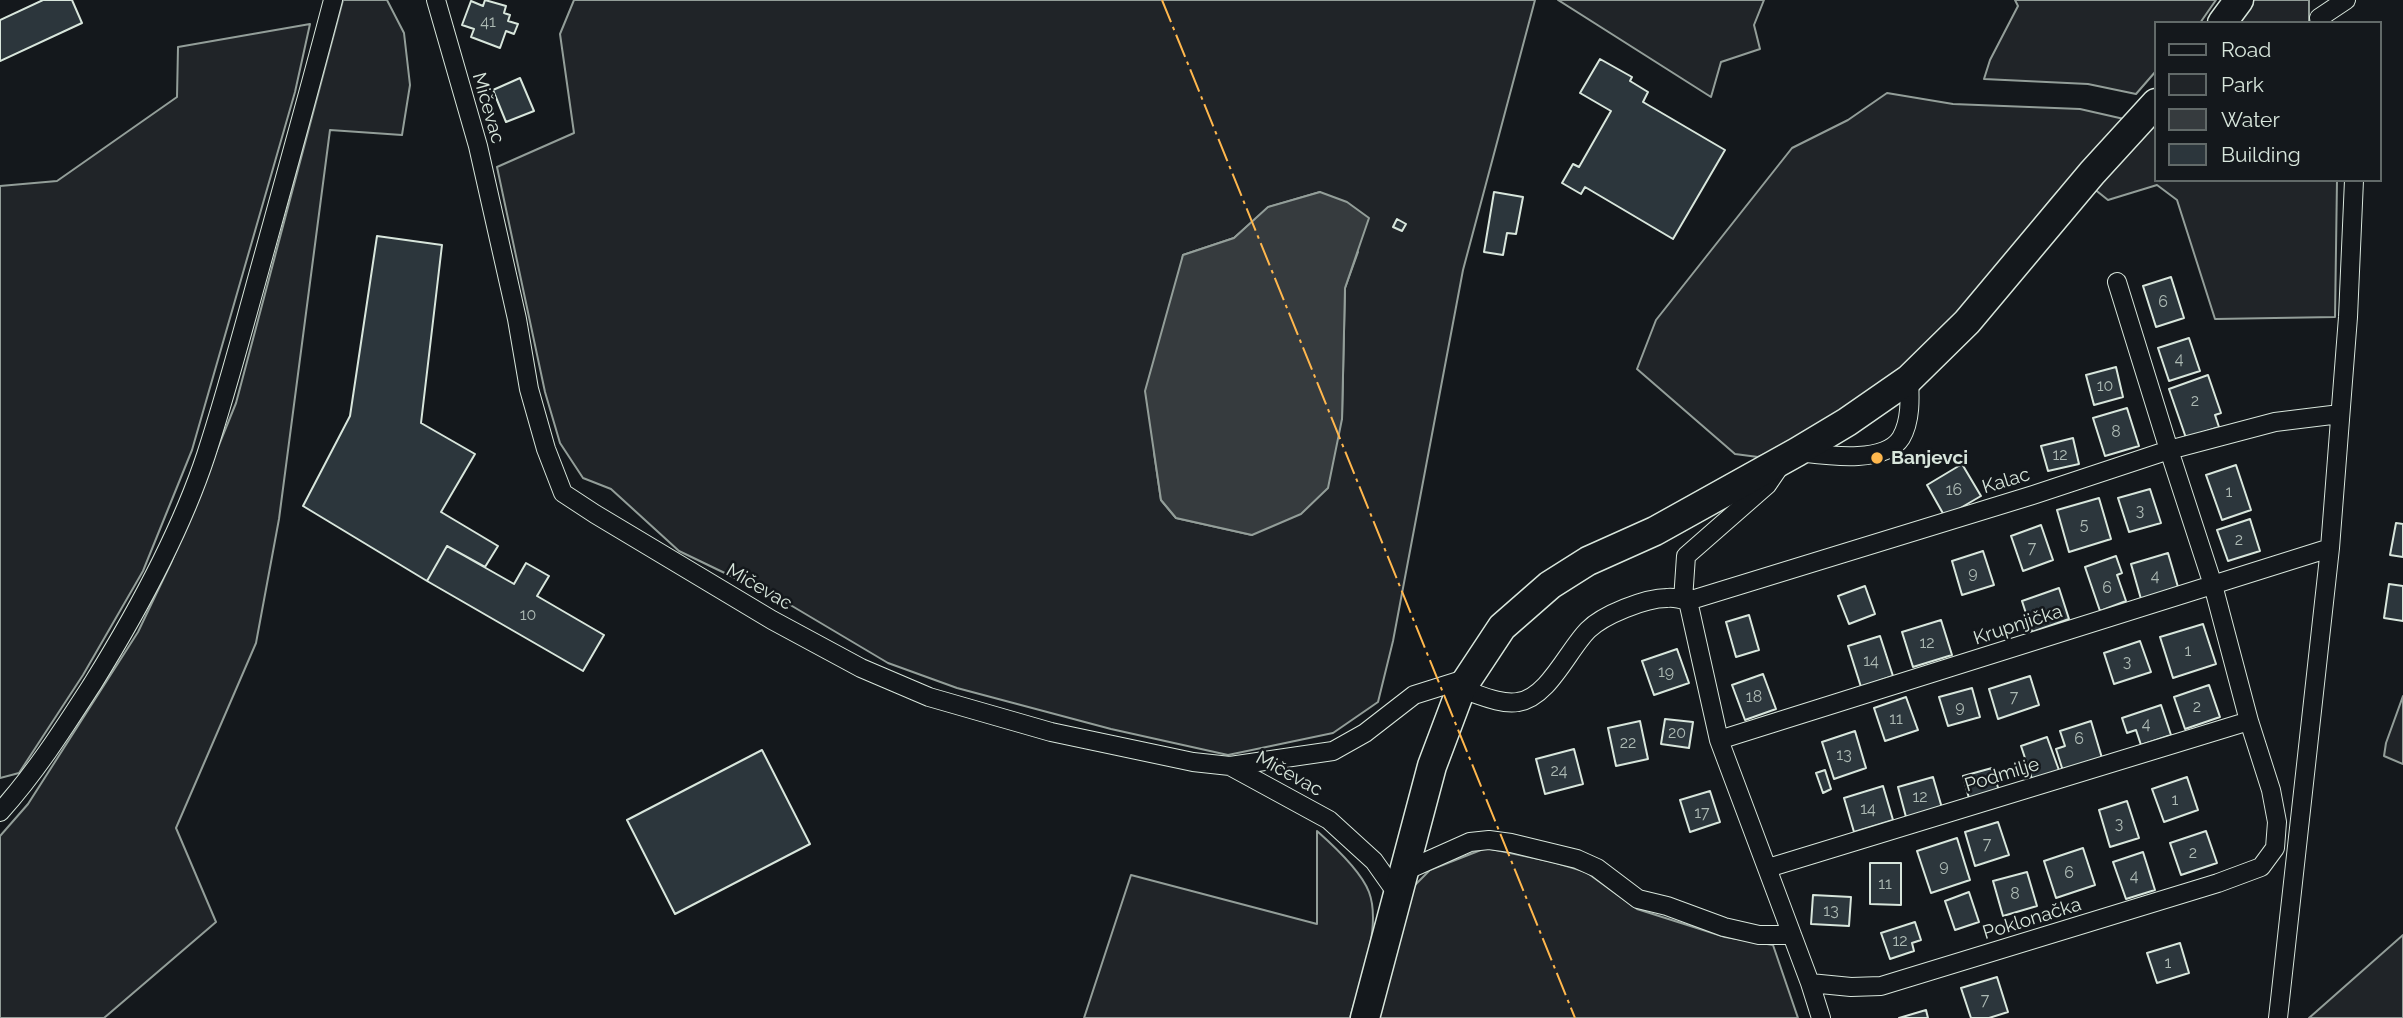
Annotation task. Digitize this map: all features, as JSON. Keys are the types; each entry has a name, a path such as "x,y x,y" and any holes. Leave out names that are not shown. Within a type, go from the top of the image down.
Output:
{"main road":[{"path":"2223,21 2239,0"},
{"path":"1365,1018 1432,766 1464,684 1502,627 1550,585 1588,561 1655,531 1791,456 1847,422 1909,379 1967,322 2092,173 2154,105"}],"street":[{"path":"0,812 29,779 63,731 113,651 149,585 201,469 232,371 308,98 332,0"},
{"name":"Mičevac","path":"436,0 478,146 517,319 529,389 546,449 563,493 772,620 862,667 929,697 1051,732 1193,762 1230,766 1329,820 1401,883"},
{"path":"2319,13 2346,0"},
{"path":"2278,1018 2330,548 2348,317 2354,182"},
{"path":"2117,282 2213,585 2249,720"},
{"path":"1821,1018 1719,740 1686,601 1686,556 1767,485 1791,456 1846,457 1889,449 1900,439 1907,422 1909,379"},
{"name":"Kalac","path":"1464,684 1503,702 1519,702 1543,688 1589,628 1618,612 1649,600 1668,597 1686,601 2033,495 2169,450 2275,422 2340,414"},
{"name":"Krupnjička","path":"1719,740 2330,548"},
{"path":"1230,766 1333,751 1365,733 1414,695 1464,684"},
{"name":"Poklonačka","path":"1810,983 1851,987 1881,986 2102,920 2261,867 2275,848 2277,822 2271,790 2249,720"},
{"name":"Podmilje","path":"1768,868 2249,720"},
{"path":"1401,883 1470,842 1489,840 1577,859 1597,868 1638,899 1668,906 1724,927 1759,934 1792,935"}],"green space":[{"path":"343,0 387,0 404,33 410,85 402,135 330,130 279,519 256,643 176,828 216,922 104,1018 0,1018 0,836 28,804 138,632 171,563 236,403"},
{"path":"574,0 1535,0 1463,270 1393,641 1378,702 1333,733 1228,755 1111,729 957,688 888,663 787,603 679,551 611,489 583,478 560,443 545,392 497,167 574,133 560,34","holes":["1320,192 1358,252 1345,288 1342,419 1252,535 1176,518 1161,500 1154,452 1183,255 1234,238 1269,207"]},
{"path":"1558,0 1764,0 1754,25 1760,49 1721,62 1711,97"},
{"path":"2015,0 2216,0 2201,21 2154,21 2154,73 2136,94 2088,84 1984,79 1990,60 2018,6"},
{"path":"2247,0 2309,0 2309,21 2238,21"},
{"path":"310,24 295,92 192,450 143,571 83,675 19,773 0,778 0,186 57,181 177,97 178,47"},
{"path":"1887,93 1953,104 2080,109 2124,119 2053,197 1930,348 1808,435 1758,457 1735,454 1637,369 1656,320 1792,148 1848,120"},
{"path":"2154,120 2154,182 2337,182 2335,317 2215,319 2177,200 2157,185 2108,200 2093,188"},
{"path":"2403,696 2403,764 2384,756"},
{"path":"1317,831 1354,867 1369,892 1372,906 1373,922 1368,955 1350,1018 1084,1018 1131,875 1317,924"},
{"path":"1486,848 1586,872 1637,909 1725,937 1773,945 1798,1018 1375,1018 1408,892 1430,870"},
{"path":"2403,935 2403,1018 2309,1018"}],"water":[{"path":"1320,192 1347,202 1369,218 1345,288 1342,419 1328,488 1301,514 1252,535 1176,518 1161,500 1145,391 1183,255 1234,238 1268,207"}],"building":[{"path":"43,0 72,0 82,23 0,61 0,20"},
{"path":"485,0 506,6 504,13 510,15 508,21 518,24 514,34 506,31 500,48 471,37 474,29 462,25 471,1 483,6"},
{"path":"1600,59 1632,77 1630,81 1648,92 1643,102 1725,150 1673,239 1585,187 1581,194 1562,183 1573,164 1579,167 1611,111 1580,93"},
{"path":"520,78 534,111 506,122 493,90"},
{"path":"1494,192 1523,197 1516,234 1507,233 1503,255 1484,252"},
{"path":"1397,219 1406,224 1402,231 1393,227"},
{"path":"377,236 442,245 421,423 475,454 441,512 498,546 485,567 447,546 427,581 303,506 350,416"},
{"path":"2171,277 2184,318 2156,327 2143,286"},
{"path":"2189,338 2200,371 2169,381 2158,348"},
{"path":"2116,367 2123,397 2094,405 2086,375"},
{"path":"2208,375 2221,413 2215,415 2219,427 2186,438 2169,389"},
{"path":"2127,408 2139,446 2105,456 2093,418"},
{"path":"2073,438 2079,464 2048,471 2041,446"},
{"path":"1962,464 1981,496 1945,517 1927,485"},
{"path":"2236,465 2251,510 2222,520 2206,475"},
{"path":"2150,489 2161,523 2129,532 2118,498"},
{"path":"2099,498 2111,539 2069,552 2057,510"},
{"path":"2250,519 2260,551 2228,561 2217,530"},
{"path":"2396,523 2403,524 2403,557 2390,555"},
{"path":"2041,525 2053,560 2023,571 2011,536"},
{"path":"447,546 514,584 526,563 549,576 537,596 604,635 583,671 427,581"},
{"path":"1983,551 1994,585 1962,595 1952,561"},
{"path":"2168,553 2178,587 2141,599 2131,564"},
{"path":"2116,556 2122,573 2117,575 2126,601 2100,611 2085,567"},
{"path":"2389,584 2403,586 2403,621 2384,618"},
{"path":"1865,586 1875,614 1849,624 1838,596"},
{"path":"2059,588 2069,619 2032,632 2022,601"},
{"path":"1749,615 1759,650 1736,657 1726,622"},
{"path":"1941,620 1952,655 1913,667 1902,632"},
{"path":"2203,624 2216,664 2173,678 2160,637"},
{"path":"1880,636 1893,676 1861,687 1848,646"},
{"path":"2140,641 2151,672 2114,684 2104,653"},
{"path":"1677,649 1689,683 1654,695 1642,661"},
{"path":"1763,674 1776,709 1745,720 1732,685"},
{"path":"2030,676 2039,705 1998,719 1989,689"},
{"path":"2209,685 2220,717 2185,729 2174,697"},
{"path":"1972,688 1980,717 1948,726 1939,697"},
{"path":"1906,697 1918,730 1885,741 1874,708"},
{"path":"2161,705 2171,735 2141,745 2136,730 2127,733 2122,718"},
{"path":"1665,719 1693,722 1689,748 1661,744"},
{"path":"1640,721 1648,759 1616,766 1608,728"},
{"path":"2091,721 2102,758 2063,771 2056,749 2065,746 2060,731"},
{"path":"1855,731 1866,768 1834,779 1822,742"},
{"path":"2047,737 2060,773 2033,782 2021,746"},
{"path":"1574,749 1583,784 1545,794 1536,759"},
{"path":"762,750 810,844 675,914 627,820"},
{"path":"1992,768 2000,794 1970,802 1963,776"},
{"path":"1825,770 1831,789 1823,793 1816,773"},
{"path":"1933,777 1942,808 1906,817 1898,787"},
{"path":"2187,777 2198,810 2164,822 2152,789"},
{"path":"1883,786 1893,820 1854,832 1844,798"},
{"path":"1710,791 1720,822 1690,832 1680,800"},
{"path":"2127,801 2139,838 2110,847 2099,810"},
{"path":"1998,822 2009,855 1975,866 1965,832"},
{"path":"2206,831 2217,863 2181,875 2170,843"},
{"path":"1957,838 1970,880 1931,893 1917,851"},
{"path":"2083,848 2095,885 2056,898 2044,861"},
{"path":"2143,852 2155,890 2126,899 2113,862"},
{"path":"1870,863 1901,863 1901,905 1870,904"},
{"path":"2027,872 2037,906 2003,916 1993,881"},
{"path":"1969,892 1979,922 1955,930 1945,901"},
{"path":"1813,895 1851,897 1849,926 1811,924"},
{"path":"1915,922 1921,940 1912,943 1914,951 1890,959 1881,933"},
{"path":"2180,943 2189,973 2157,983 2147,953"},
{"path":"1997,977 2008,1012 1989,1018 1971,1018 1961,988"},
{"path":"1926,1010 1928,1018 1899,1018"}],"power":[{"path":"1162,0 1575,1018"}],"place":[{"name":"Banjevci","path":"1877,458"}]}
